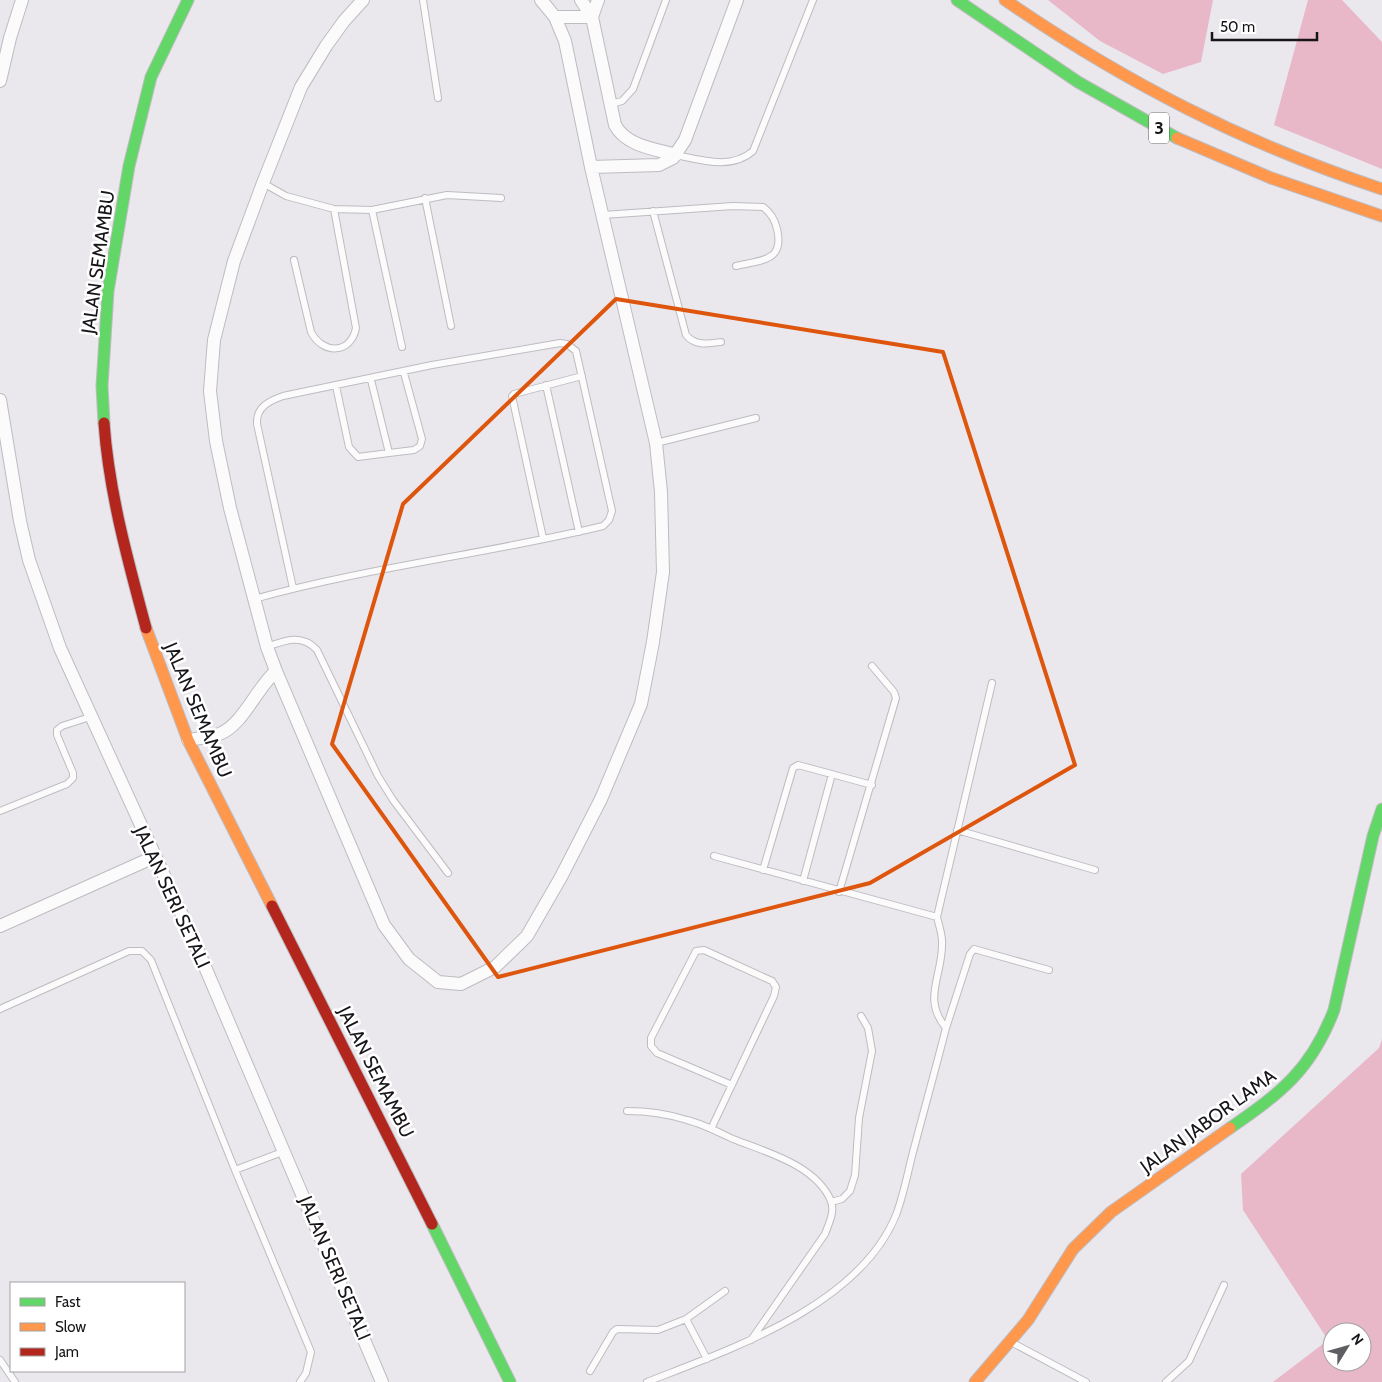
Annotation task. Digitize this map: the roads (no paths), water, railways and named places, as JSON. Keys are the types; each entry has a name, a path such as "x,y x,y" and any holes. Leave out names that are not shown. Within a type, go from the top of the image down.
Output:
{"main road":[{"name":"JALAN SEMAMBU","path":"188,0 151,78 129,166 108,291 102,386 106,448 126,554 149,640 188,740 510,1382"},
{"name":"3","path":"957,0 1055,70 1156,126 1235,163 1330,200 1382,216"},
{"name":"3","path":"1005,0 1112,72 1198,118 1267,148 1382,189"},
{"name":"JALAN JABOR LAMA","path":"975,1382 1028,1320 1073,1249 1092,1229 1112,1212 1276,1096 1311,1058 1324,1036 1334,1010 1373,836 1382,809"}],"street":[{"path":"0,81 2,57 22,0"},
{"path":"364,0 344,21 301,87 263,183 234,260 214,340 210,391 216,441 230,508 267,647 276,671 384,925 409,959 438,982 462,984 495,967 527,936 561,877 601,799 641,704 653,642 663,572 661,492 656,443 591,167 565,41 555,17 541,0"},
{"path":"581,0 592,17 610,104 615,125 620,135 631,142 676,155"},
{"path":"592,17 598,0"},
{"path":"591,167 659,165 668,162 676,155 685,140 737,0"},
{"path":"555,17 592,17"},
{"name":"JALAN SERI SETALI","path":"0,400 6,484 20,521 36,584 60,648 194,941 382,1382"},
{"path":"188,740 220,734 239,720 263,682 276,671"},
{"path":"0,926 154,857"}],"lane":[{"path":"423,0 438,98"},
{"path":"610,104 622,101 633,89 666,0"},
{"path":"676,155 721,162 737,160 753,151 813,0"},
{"path":"263,183 286,196 334,209 372,210 447,195 501,198"},
{"path":"425,198 451,326"},
{"path":"603,215 653,210 733,206 763,207 774,219 780,243 778,249 767,259 736,266"},
{"path":"294,260 311,332 316,342 326,349 336,349 348,343 355,336 356,328 334,209"},
{"path":"372,210 402,347"},
{"path":"653,210 686,335 690,340 698,344 721,342"},
{"path":"254,598 293,588 603,526 609,520 612,511 576,351 567,344 560,343 432,365 270,401 261,408 256,417 277,524 293,588"},
{"path":"336,386 349,447 353,453 358,457 414,450 420,446 422,439 404,372"},
{"path":"543,538 512,400 514,394 582,376"},
{"path":"371,380 389,453"},
{"path":"546,385 579,532"},
{"path":"656,443 756,418"},
{"path":"267,647 292,639 310,643 317,650 378,776 393,800 448,874"},
{"path":"839,892 896,698 894,692 872,666"},
{"path":"946,1028 937,1017 933,1005 943,943 937,917 992,683"},
{"path":"0,811 68,784 73,778 73,773 57,735 57,730 62,726 90,716"},
{"path":"763,870 793,768 798,765 872,785"},
{"path":"802,881 832,774"},
{"path":"957,830 1095,870"},
{"path":"714,856 839,892 937,917"},
{"path":"647,1382 707,1359 787,1322 847,1280 869,1259 885,1236 896,1215 946,1028 970,954 974,949 1049,970"},
{"path":"711,1129 732,1085 776,987 772,981 704,950 696,951 651,1038 651,1046 657,1052 732,1085"},
{"path":"0,1009 129,951 142,952 151,960 235,1170 311,1352 306,1373 300,1382"},
{"path":"831,1202 842,1199 850,1191 855,1175 859,1118 872,1051 868,1028 861,1016"},
{"path":"627,1111 663,1114 690,1120 792,1163 814,1178 824,1189 831,1202 833,1214 825,1234 750,1340"},
{"path":"235,1170 285,1151"},
{"path":"1166,1382 1189,1361 1224,1285"},
{"path":"590,1371 613,1332 617,1329 658,1330 686,1319 725,1291"},
{"path":"686,1319 707,1359"},
{"path":"1010,1341 1086,1382"},
{"path":"0,1360 15,1382"}]}
